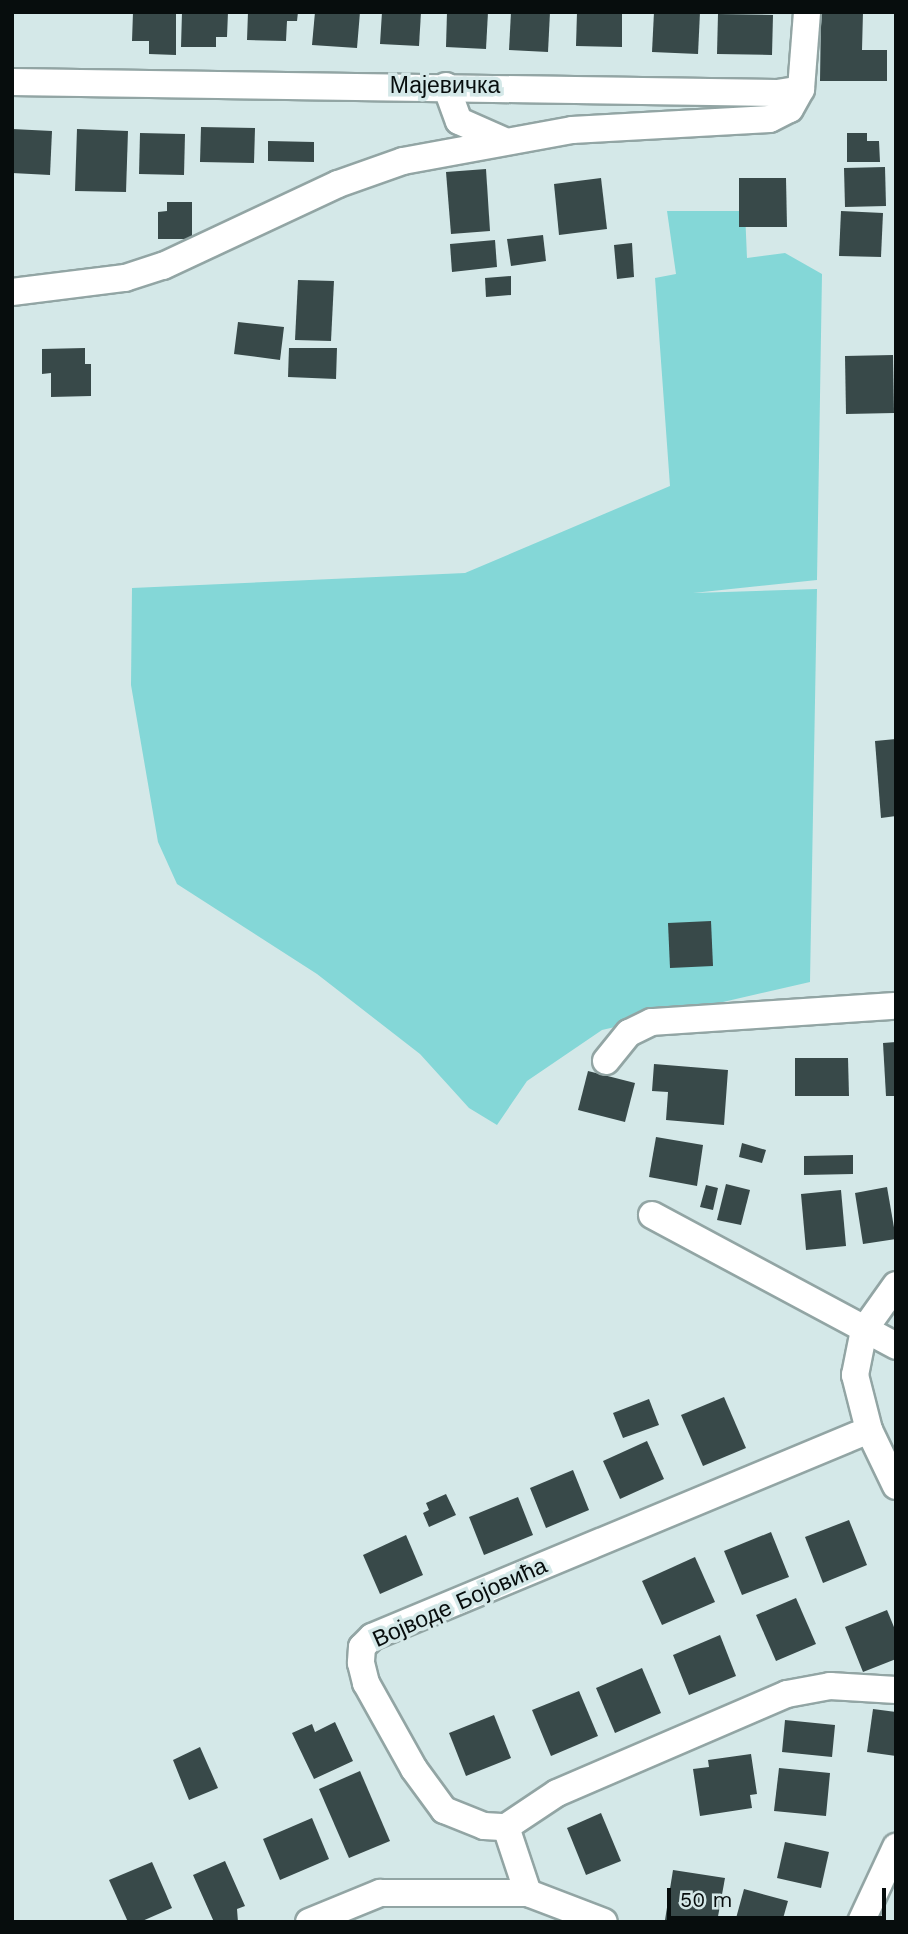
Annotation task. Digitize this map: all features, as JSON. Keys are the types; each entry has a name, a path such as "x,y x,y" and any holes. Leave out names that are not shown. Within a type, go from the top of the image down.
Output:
{"street":[{"path":"12,292 125,278 163,266 338,184 402,161 502,140 656,122 770,119 790,109 801,89 807,12"},
{"name":"Мајевичка","path":"12,82 239,88 594,87 750,95 801,89"},
{"path":"446,86 459,121 502,140"},
{"path":"606,1061 629,1033 652,1022 896,1006"},
{"path":"652,1215 896,1346"},
{"path":"896,1284 864,1330 855,1375 869,1430 896,1486"},
{"name":"Војводе Бојовића","path":"506,1827 464,1821 444,1810 414,1769 366,1683 362,1647 372,1637 869,1430"},
{"path":"527,1893 506,1827 558,1793 787,1695 830,1686 896,1690"},
{"path":"861,1922 896,1847"},
{"path":"309,1922 380,1893 527,1893 604,1922"}],"shaded area":[{"path":"667,211 745,211 747,258 785,253 822,274 817,580 693,593 817,589 810,982 602,1030 527,1081 497,1125 469,1108 420,1054 317,974 177,884 158,842 131,685 132,588 465,573 670,486 655,278 676,274"}],"building":[{"path":"133,12 176,12 176,55 149,54 149,41 132,41"},
{"path":"182,12 228,12 227,37 216,37 216,47 181,47"},
{"path":"248,12 298,12 297,21 287,21 286,41 247,40"},
{"path":"315,12 360,12 357,48 312,45"},
{"path":"382,12 421,12 419,46 380,44"},
{"path":"447,12 488,12 486,49 446,47"},
{"path":"511,12 550,12 548,52 509,50"},
{"path":"577,12 622,12 622,47 576,46"},
{"path":"654,12 700,12 698,54 652,52"},
{"path":"821,12 863,12 862,50 887,50 887,81 820,81"},
{"path":"718,14 773,15 772,55 717,54"},
{"path":"201,127 255,128 254,163 200,162"},
{"path":"12,129 52,131 50,175 12,173"},
{"path":"77,129 128,131 126,192 75,191"},
{"path":"140,133 185,134 184,175 139,174"},
{"path":"847,133 867,133 867,141 879,141 880,162 847,162"},
{"path":"268,141 314,142 314,162 268,161"},
{"path":"885,167 886,206 845,207 844,168"},
{"path":"486,169 490,231 451,234 446,172"},
{"path":"601,178 607,229 559,235 554,184"},
{"path":"739,178 786,178 787,227 739,227"},
{"path":"167,202 192,202 192,239 158,239 158,212 167,211"},
{"path":"841,211 883,213 881,257 839,256"},
{"path":"543,235 546,261 511,266 507,239"},
{"path":"495,240 497,267 452,272 450,244"},
{"path":"632,243 634,277 617,279 614,245"},
{"path":"511,276 511,295 486,297 485,278"},
{"path":"298,280 334,281 331,341 295,340"},
{"path":"238,322 284,327 280,360 234,354"},
{"path":"85,348 85,364 91,364 91,396 51,397 51,373 42,374 42,349"},
{"path":"289,348 337,348 336,379 288,377"},
{"path":"893,355 894,413 846,414 845,356"},
{"path":"896,739 896,816 881,818 875,741"},
{"path":"711,921 713,966 670,968 668,923"},
{"path":"896,1042 896,1096 886,1096 883,1043"},
{"path":"795,1058 848,1058 849,1096 795,1096"},
{"path":"654,1064 728,1070 724,1125 666,1120 668,1092 652,1091"},
{"path":"588,1071 635,1083 625,1122 578,1110"},
{"path":"656,1137 703,1145 697,1186 649,1177"},
{"path":"742,1143 766,1150 762,1163 739,1157"},
{"path":"853,1155 853,1174 804,1175 804,1156"},
{"path":"726,1184 750,1190 741,1225 717,1220"},
{"path":"706,1185 718,1188 713,1210 700,1207"},
{"path":"887,1187 896,1239 863,1244 855,1193"},
{"path":"841,1190 846,1246 806,1250 801,1194"},
{"path":"724,1397 746,1448 703,1466 681,1415"},
{"path":"649,1399 659,1425 623,1438 613,1413"},
{"path":"647,1441 664,1479 620,1499 603,1461"},
{"path":"573,1470 589,1510 546,1528 530,1488"},
{"path":"446,1494 456,1515 429,1527 423,1513 429,1510 426,1503"},
{"path":"518,1497 533,1535 484,1555 469,1517"},
{"path":"849,1520 867,1565 823,1583 805,1537"},
{"path":"771,1532 789,1577 742,1595 724,1551"},
{"path":"406,1535 423,1575 380,1594 363,1555"},
{"path":"695,1557 715,1602 662,1625 642,1581"},
{"path":"796,1598 816,1644 776,1661 756,1615"},
{"path":"887,1610 896,1632 896,1659 863,1672 845,1627"},
{"path":"720,1635 736,1676 689,1695 673,1655"},
{"path":"642,1668 661,1713 615,1733 596,1688"},
{"path":"579,1691 598,1736 551,1756 532,1710"},
{"path":"873,1709 896,1712 896,1756 867,1752"},
{"path":"494,1715 511,1758 466,1776 449,1733"},
{"path":"785,1720 835,1725 832,1757 782,1752"},
{"path":"335,1722 353,1761 314,1779 292,1733 312,1724 315,1732"},
{"path":"200,1747 218,1788 189,1800 173,1760"},
{"path":"751,1754 757,1794 750,1795 752,1808 700,1816 693,1769 709,1767 708,1760"},
{"path":"779,1768 830,1773 826,1816 774,1811"},
{"path":"360,1771 390,1841 349,1858 319,1789"},
{"path":"601,1813 621,1861 586,1875 567,1828"},
{"path":"312,1818 329,1859 280,1880 263,1839"},
{"path":"785,1842 829,1852 821,1888 777,1878"},
{"path":"225,1861 245,1906 237,1909 238,1922 214,1922 193,1875"},
{"path":"152,1862 172,1908 140,1922 128,1922 109,1880"},
{"path":"673,1870 725,1878 717,1922 665,1920"},
{"path":"744,1889 788,1901 782,1922 735,1922"}]}
